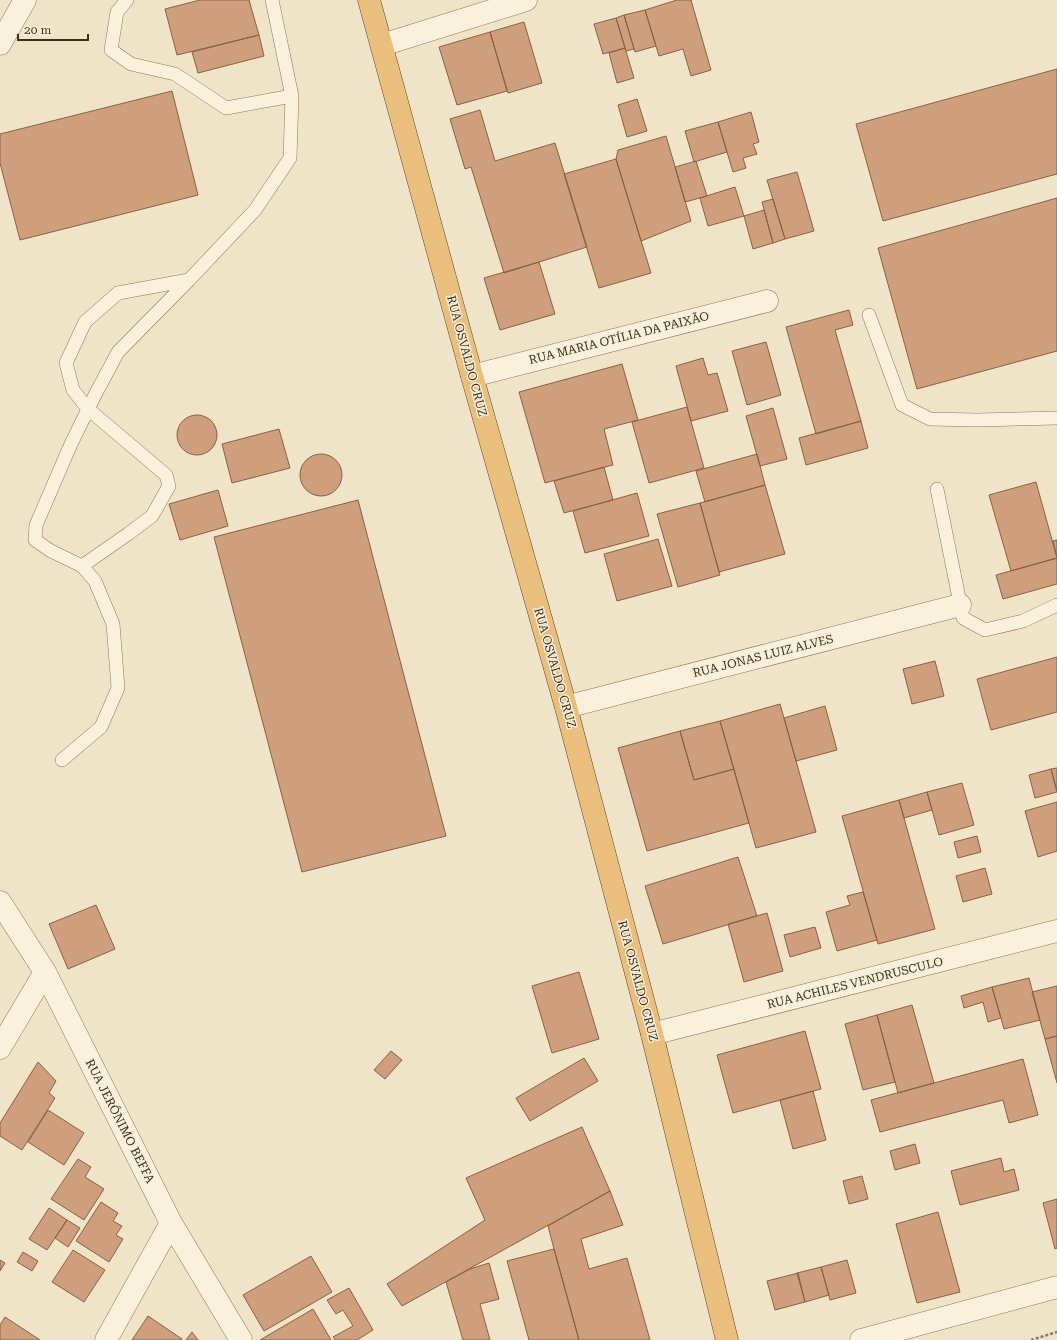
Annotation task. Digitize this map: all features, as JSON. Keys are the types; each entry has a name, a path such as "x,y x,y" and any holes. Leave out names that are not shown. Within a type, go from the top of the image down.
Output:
{"highway":[{"name":"RUA OSVALDO CRUZ","path":"369,0 472,376 566,707 652,1034 727,1340"}],"street":[{"path":"382,44 526,0"},
{"path":"0,44 17,4"},
{"name":"RUA MARIA OTÍLIA DA PAIXÃO","path":"472,376 767,301"},
{"name":"RUA JONAS LUIZ ALVES","path":"566,707 960,605"},
{"name":"RUA JERÔNIMO BEFFA","path":"0,902 45,972 171,1223 241,1340"},
{"name":"RUA ACHILES VENDRUSCULO","path":"652,1034 1057,931"},
{"path":"0,1048 45,972"},
{"path":"106,1340 171,1223"},
{"path":"861,1340 1057,1287"}],"lane":[{"path":"127,0 117,12 111,50 131,64 175,74 226,108 292,96"},
{"path":"62,760 101,727 118,688 113,624 95,581 82,566 51,551 35,540 36,524 71,444 118,352 255,210 290,158 292,96 272,0"},
{"path":"82,566 152,516 169,486 166,475 88,409 73,390 66,363 85,322 118,293 189,280"},
{"path":"869,316 902,405 930,419 977,420 1057,418"},
{"path":"937,489 963,618 985,630 1023,621 1057,605"}],"path":[{"path":"1032,1340 1057,1332"}],"building":[{"path":"200,0 249,0 259,35 177,55 165,9"},
{"path":"677,0 691,0 711,70 691,76 683,49 659,56 645,10"},
{"path":"645,10 656,46 635,52 624,15"},
{"path":"624,15 634,49 626,51 616,18"},
{"path":"616,18 625,48 603,54 594,24"},
{"path":"524,22 542,83 508,93 490,32"},
{"path":"490,32 507,91 457,105 439,47"},
{"path":"259,35 264,56 198,73 192,52"},
{"path":"625,48 634,78 617,83 609,53"},
{"path":"1057,69 1057,174 883,221 856,124"},
{"path":"172,91 198,195 20,240 0,163 0,134"},
{"path":"637,99 647,131 627,137 618,105"},
{"path":"480,110 495,161 555,143 587,247 504,273 471,167 465,169 450,119"},
{"path":"751,112 759,142 753,144 757,154 743,158 746,168 733,172 718,122"},
{"path":"718,122 727,152 694,162 685,131"},
{"path":"666,136 691,221 641,241 616,159 618,150"},
{"path":"616,159 651,273 599,288 564,174"},
{"path":"696,161 707,196 685,202 675,167"},
{"path":"797,172 814,231 785,239 767,180"},
{"path":"735,187 744,216 708,226 700,198"},
{"path":"1057,198 1057,351 917,389 878,248"},
{"path":"773,199 785,239 773,243 762,202"},
{"path":"764,210 773,243 753,249 744,216"},
{"path":"539,262 555,314 500,330 484,278"},
{"path":"849,310 853,325 835,330 861,421 816,434 786,327"},
{"path":"766,342 781,395 747,405 732,351"},
{"path":"703,358 708,375 717,373 728,411 691,421 676,366"},
{"path":"622,364 638,420 604,429 613,465 545,483 519,392"},
{"path":"687,407 704,468 649,483 632,422"},
{"path":"773,408 787,459 760,466 746,416"},
{"path":"197,415 208,418 214,424 217,435 214,446 208,452 197,455 186,452 180,446 177,435 180,424 186,418"},
{"path":"861,421 868,448 806,465 799,438"},
{"path":"279,429 290,468 232,483 222,444"},
{"path":"317,454 325,454 333,457 339,463 342,475 339,487 333,493 325,496 317,496 309,493 303,487 300,479 300,471 303,463 309,457"},
{"path":"757,454 765,485 705,502 696,471"},
{"path":"604,467 613,500 564,513 554,481"},
{"path":"1036,482 1057,558 1011,571 989,495"},
{"path":"765,485 785,554 719,572 700,503"},
{"path":"218,490 228,526 180,540 169,504"},
{"path":"637,493 649,536 585,553 573,511"},
{"path":"358,500 446,836 302,872 214,537"},
{"path":"700,503 720,575 678,587 657,514"},
{"path":"658,539 672,586 617,601 604,554"},
{"path":"1057,540 1057,557 1053,541"},
{"path":"1057,558 1057,584 1003,599 996,575"},
{"path":"1057,657 1057,712 991,730 977,679"},
{"path":"935,661 944,696 912,704 903,669"},
{"path":"780,704 816,832 756,848 720,721"},
{"path":"825,706 837,750 796,761 784,718"},
{"path":"720,721 734,769 694,780 680,731"},
{"path":"680,731 694,780 734,769 749,823 647,851 618,748"},
{"path":"1057,768 1057,791 1051,769"},
{"path":"1051,769 1057,792 1035,798 1029,775"},
{"path":"962,783 974,825 939,835 927,792"},
{"path":"927,792 932,810 904,818 899,800"},
{"path":"899,800 935,929 878,944 842,816"},
{"path":"1057,802 1057,851 1038,857 1025,811"},
{"path":"977,836 981,852 958,858 954,842"},
{"path":"738,857 757,916 663,944 645,886"},
{"path":"985,868 992,894 963,902 956,876"},
{"path":"863,892 877,940 837,951 826,912 850,905 847,896"},
{"path":"96,905 115,949 68,969 49,924"},
{"path":"767,913 783,971 744,982 728,924"},
{"path":"815,927 821,948 790,957 784,935"},
{"path":"579,972 599,1039 552,1053 532,986"},
{"path":"1029,978 1040,1020 1004,1029 992,987"},
{"path":"1057,986 1057,1036 1045,1039 1032,992"},
{"path":"992,987 1001,1018 988,1022 983,1002 964,1008 961,996"},
{"path":"912,1005 934,1083 898,1093 877,1015"},
{"path":"877,1015 895,1082 863,1090 845,1024"},
{"path":"805,1031 821,1089 733,1113 717,1055"},
{"path":"1057,1036 1057,1083 1045,1039"},
{"path":"391,1051 402,1060 385,1079 374,1070"},
{"path":"584,1058 598,1081 530,1121 516,1098"},
{"path":"1023,1059 1038,1115 1009,1123 1003,1100 880,1132 871,1100"},
{"path":"38,1062 56,1081 49,1093 55,1098 22,1150 0,1136 0,1123"},
{"path":"813,1091 826,1140 793,1149 780,1100"},
{"path":"48,1110 84,1133 64,1165 28,1142"},
{"path":"582,1127 610,1191 402,1306 387,1284 485,1220 466,1178"},
{"path":"915,1144 920,1163 895,1170 890,1151"},
{"path":"1001,1158 1004,1172 1014,1169 1019,1190 960,1205 951,1171"},
{"path":"78,1159 91,1167 85,1177 104,1189 84,1220 51,1199"},
{"path":"862,1176 868,1199 849,1204 843,1181"},
{"path":"610,1191 623,1225 581,1239 589,1269 627,1258 650,1340 579,1340 554,1249 548,1226"},
{"path":"1057,1199 1057,1248 1055,1249 1043,1203"},
{"path":"101,1202 118,1213 113,1221 122,1226 116,1235 123,1239 109,1262 76,1241"},
{"path":"49,1208 67,1220 47,1250 29,1239"},
{"path":"938,1212 960,1292 917,1303 896,1224"},
{"path":"67,1220 80,1228 68,1247 55,1238"},
{"path":"554,1249 579,1340 529,1340 507,1261"},
{"path":"73,1250 105,1270 84,1302 52,1282"},
{"path":"23,1252 38,1261 32,1271 17,1262"},
{"path":"311,1256 332,1292 264,1331 243,1295"},
{"path":"0,1260 5,1263 0,1271"},
{"path":"847,1260 856,1293 830,1300 821,1267"},
{"path":"489,1263 499,1299 480,1304 490,1340 463,1340 446,1282 470,1269"},
{"path":"821,1267 829,1295 805,1302 797,1273"},
{"path":"798,1273 805,1302 775,1310 767,1281"},
{"path":"349,1288 373,1330 357,1340 335,1340 333,1337 353,1326 343,1310 336,1314 327,1300"},
{"path":"313,1309 331,1340 260,1340"},
{"path":"148,1316 182,1339 132,1340"},
{"path":"5,1317 40,1340 0,1340 0,1325"},
{"path":"192,1332 198,1340 186,1340"}]}
